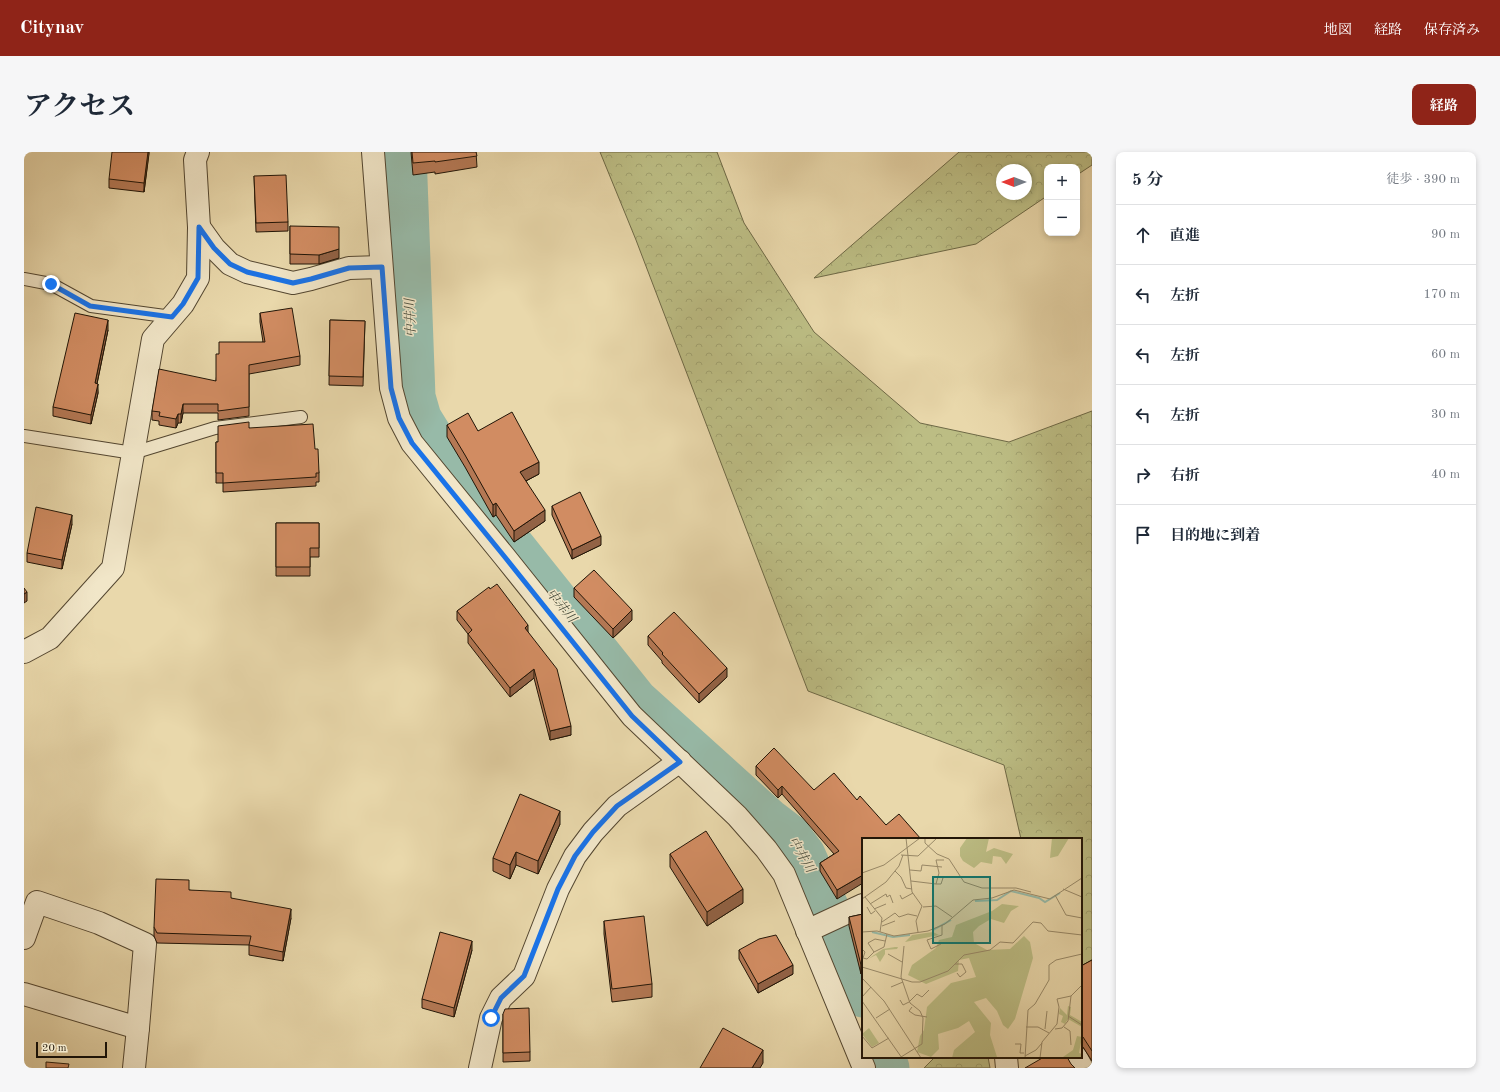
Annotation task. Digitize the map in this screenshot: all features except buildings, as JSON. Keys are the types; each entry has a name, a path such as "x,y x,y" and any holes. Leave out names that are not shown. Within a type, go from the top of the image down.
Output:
{"street":[{"path":"24,652 50,638 113,568 153,339 183,304 198,278 199,227 195,160 198,152"},
{"path":"373,152 391,388 399,418 412,443 632,716 737,816 766,849 784,874 812,928 864,1068"},
{"path":"199,227 214,248 230,264 247,272 293,283 349,268 382,267"},
{"path":"480,1068 491,1018 501,998 524,976 558,889 575,856 593,832 617,806 680,762"},
{"path":"24,938 37,902 99,923 145,944 134,1068"},
{"path":"812,928 855,909"},
{"path":"24,994 138,1028"},
{"path":"1006,1058 1007,1068"},
{"path":"1077,1058 1082,1068"}],"lane":[{"path":"24,279 51,284 90,306 172,317"},
{"path":"24,436 133,453 215,428 301,417"}],"green space":[{"path":"600,152 717,152 744,223 814,332 920,423 1009,442 1092,411 1092,992 1082,989 1082,838 1021,838 1004,765 808,691 636,240"},
{"path":"959,152 1092,153 1092,165 1080,173 1080,164 1044,164 1044,198 976,244 814,278"},
{"path":"934,1058 988,1058 990,1068 924,1068"}],"waterway":[{"name":"中井川","path":"405,152 414,397 420,418 433,439 497,526 636,700 768,819 789,835 804,855 850,958 862,993"},
{"name":"中井川","path":"884,1058 888,1068"}],"route":[{"path":"51,284 90,306 172,317 183,304 198,278 199,227 214,248 230,264 247,272 293,283 349,268 382,267 391,388 399,418 412,443 632,716 680,762 617,806 593,832 575,856 558,889 524,976 501,998 491,1018"}]}
